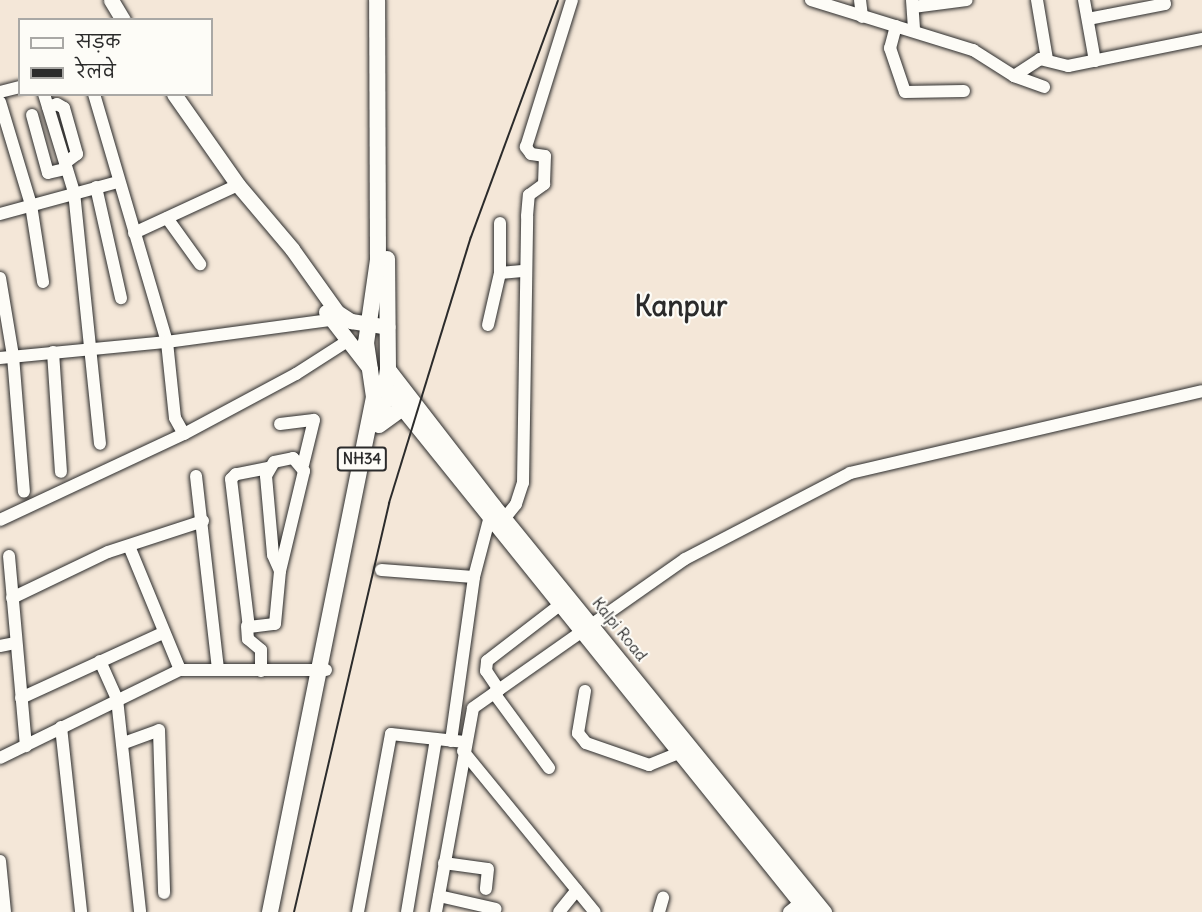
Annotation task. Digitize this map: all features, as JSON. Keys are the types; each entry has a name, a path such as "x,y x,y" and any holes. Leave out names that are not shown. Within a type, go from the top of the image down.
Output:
{"highway":[{"name":"NH34","path":"270,912 379,425 377,380 366,343 378,260 377,0"},
{"name":"NH34","path":"281,912 377,380 388,369 387,0"},
{"path":"379,425 402,408"}],"main road":[{"path":"111,0 122,18"},
{"name":"Kalpi Road","path":"175,96 238,185 278,236 285,254 337,319 377,380 496,514 686,750 824,912"},
{"path":"337,319 388,327"},
{"name":"Kalpi Road","path":"388,369 561,604 588,627"},
{"name":"Kalpi Road","path":"686,750 799,909"}],"street":[{"path":"451,741 474,577 496,514 516,504 522,483 525,271 529,195 544,184 545,156 531,154 526,147 572,0"},
{"path":"811,0 973,50 1014,76 1044,87"},
{"path":"860,0 862,17"},
{"path":"914,31 912,4 967,0"},
{"path":"1037,0 1047,59"},
{"path":"1084,0 1095,62"},
{"path":"1088,19 1129,5 1165,4 1164,0"},
{"path":"896,26 890,48 905,92 964,91"},
{"path":"1014,76 1037,60 1047,59 1061,66 1095,62 1202,39"},
{"path":"0,92 18,88"},
{"path":"45,96 74,192 100,444"},
{"path":"95,96 167,342 175,418 184,434"},
{"path":"0,102 31,205 43,282"},
{"path":"32,116 48,173 66,166"},
{"path":"0,214 74,192 118,182"},
{"path":"134,233 238,185"},
{"path":"96,187 121,298"},
{"path":"167,218 200,264"},
{"path":"488,325 500,273 500,223"},
{"path":"500,273 525,271"},
{"path":"0,278 6,357 24,492"},
{"path":"6,357 167,342 337,319"},
{"path":"0,520 184,434 297,374 349,340"},
{"path":"53,352 61,472"},
{"path":"436,912 464,747 473,708 686,560 850,473 1202,391"},
{"path":"247,626 275,624 280,571 292,519 298,507 303,465 314,420 280,424"},
{"path":"261,670 261,650 248,639 231,479 236,474 268,468 276,461 292,458 303,465"},
{"path":"268,468 274,558 280,571"},
{"path":"196,476 203,521 218,670"},
{"path":"270,515 292,519"},
{"path":"12,598 129,546 203,521"},
{"path":"129,546 180,670"},
{"path":"9,556 26,746"},
{"path":"381,570 474,577"},
{"path":"549,768 496,692 486,671 486,661 561,604"},
{"path":"21,698 163,633"},
{"path":"0,646 16,643"},
{"path":"100,662 117,699 124,743 140,912"},
{"path":"0,758 180,670 323,670"},
{"path":"585,691 578,733 586,743 650,765 686,750"},
{"path":"61,727 81,912"},
{"path":"124,743 159,730 164,893"},
{"path":"358,912 391,734 451,741 464,747 595,912"},
{"path":"407,912 436,739"},
{"path":"0,861 5,912"},
{"path":"444,863 488,869 486,889"},
{"path":"557,910 577,890"},
{"path":"439,896 496,909"},
{"path":"659,912 663,898"}],"railway":[{"path":"294,912 389,503 471,237 558,0"}],"district":[{"name":"Kanpur","path":"681,306"}]}
